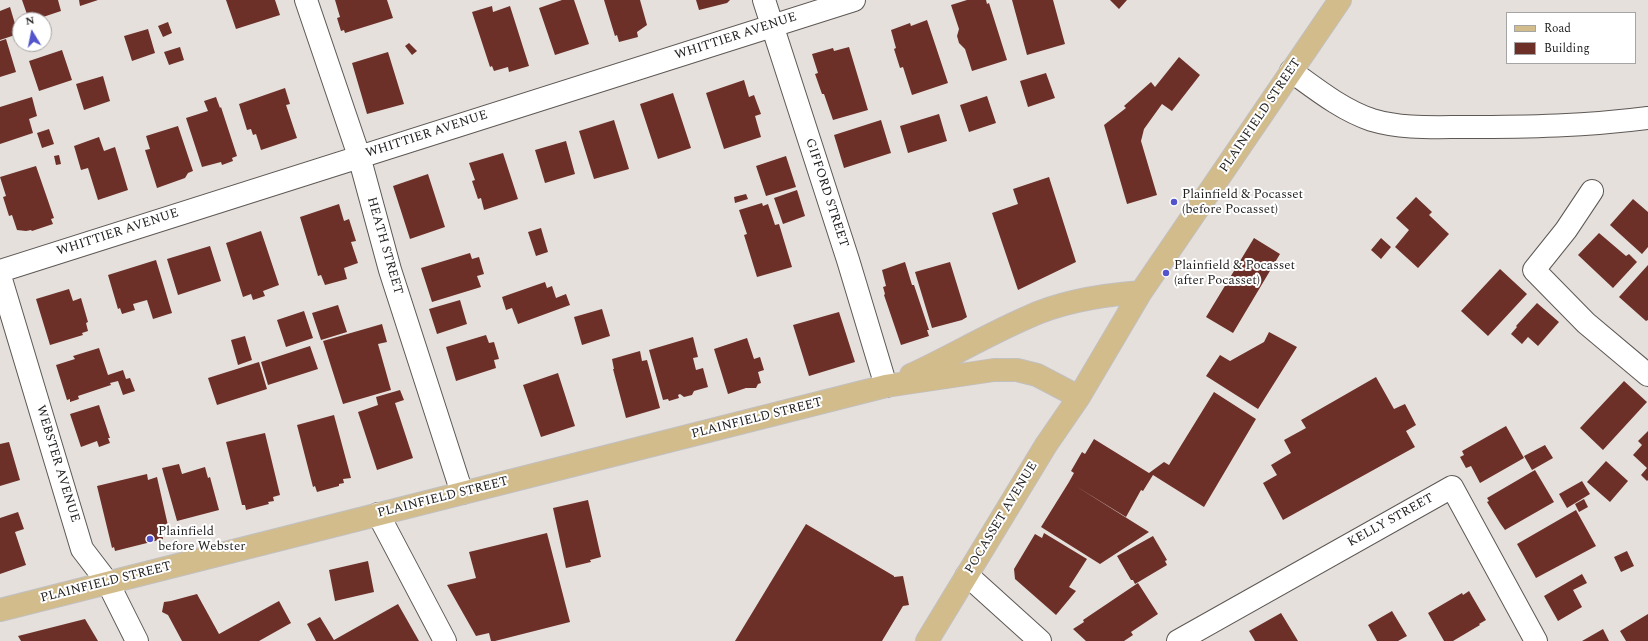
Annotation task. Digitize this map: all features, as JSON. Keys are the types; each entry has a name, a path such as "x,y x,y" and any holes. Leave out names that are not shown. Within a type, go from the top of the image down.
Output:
{"main road":[{"name":"PLAINFIELD STREET","path":"0,610 886,386 994,370 1017,370 1037,375 1079,397 1141,292 1340,0"},
{"name":"PLAINFIELD STREET","path":"886,386 935,364 1026,318 1047,310 1102,296 1141,292"},
{"name":"POCASSET AVENUE","path":"927,641 1046,445 1079,397"}],"street":[{"name":"HEATH STREET","path":"306,0 359,156 390,270 462,493"},
{"name":"GIFFORD STREET","path":"764,0 848,260 886,386"},
{"name":"WHITTIER AVENUE","path":"0,271 854,0"},
{"path":"1291,71 1346,109 1372,120 1401,126 1522,127 1574,125 1648,118"},
{"path":"1592,191 1566,230 1534,270 1586,323 1648,375"},
{"name":"WEBSTER AVENUE","path":"0,276 82,549 108,583 138,641"},
{"name":"KELLY STREET","path":"1178,641 1452,487 1536,641"},
{"path":"378,514 445,641"},
{"path":"967,575 1040,641"}],"building":[{"path":"22,0 58,0 61,11 52,14 52,12 26,12"},
{"path":"79,0 98,0 80,6"},
{"path":"226,0 275,0 280,15 236,29"},
{"path":"335,0 387,0 393,18 345,33 344,30 341,31 337,18 340,17"},
{"path":"562,0 574,0 589,44 555,55 539,8"},
{"path":"604,0 640,0 647,25 637,32 638,37 619,42 617,35 615,36"},
{"path":"696,0 730,0 727,3 699,10"},
{"path":"967,0 986,0 987,4 989,3 1007,60 972,71 965,49 959,43 957,36 959,29 951,5"},
{"path":"1012,0 1053,0 1065,44 1027,55"},
{"path":"1110,0 1127,0 1119,9"},
{"path":"492,6 493,12 510,6 529,66 509,72 508,67 494,71 492,66 490,67 472,12"},
{"path":"10,7 12,14 12,36 0,40 0,11"},
{"path":"927,20 948,83 912,95 903,67 900,68 894,49 896,48 891,30 910,23 911,26"},
{"path":"168,22 172,33 163,37 158,26"},
{"path":"148,29 155,53 132,61 124,36"},
{"path":"6,39 16,72 0,77 0,41"},
{"path":"409,43 417,51 412,55 405,46"},
{"path":"180,47 184,60 169,65 164,52"},
{"path":"849,47 868,110 833,120 815,74 818,73 812,54 833,48 834,51"},
{"path":"62,50 72,80 39,91 29,61"},
{"path":"388,52 404,104 367,114 352,63"},
{"path":"1179,57 1200,75 1172,111 1162,104 1144,129 1141,141 1157,195 1127,204 1104,125 1126,108 1124,106 1151,82 1155,87"},
{"path":"1046,73 1055,98 1028,107 1020,81"},
{"path":"103,76 110,101 84,110 76,84"},
{"path":"744,80 749,97 754,95 761,114 755,116 761,137 724,149 706,93"},
{"path":"285,88 290,104 286,105 297,138 261,150 256,134 253,135 251,129 247,130 239,104"},
{"path":"673,93 691,148 658,159 640,104"},
{"path":"987,96 996,123 969,132 960,105"},
{"path":"32,97 37,116 29,119 33,133 0,144 0,107"},
{"path":"216,97 220,108 221,107 237,156 232,158 233,161 222,165 221,162 202,167 186,118 208,111 204,101"},
{"path":"939,114 947,141 908,153 900,126"},
{"path":"614,120 629,169 594,179 579,131"},
{"path":"881,120 891,153 844,168 834,135"},
{"path":"178,126 193,171 188,173 185,178 157,188 145,150 150,149 146,136"},
{"path":"49,129 54,144 42,148 37,133"},
{"path":"99,137 104,151 115,147 128,190 98,200 88,168 81,170 74,146"},
{"path":"566,141 575,174 545,183 535,150"},
{"path":"503,153 518,199 484,210 481,198 478,199 472,181 475,180 469,163"},
{"path":"59,155 61,164 56,165 54,156"},
{"path":"786,156 796,187 766,196 756,166"},
{"path":"36,166 54,218 51,219 53,224 32,231 17,230 12,215 9,216 3,197 6,196 0,177"},
{"path":"428,174 445,227 410,239 393,186"},
{"path":"1049,177 1076,262 1018,290 992,213 1018,204 1013,189"},
{"path":"797,190 805,216 783,224 774,198"},
{"path":"746,194 748,199 735,203 734,197"},
{"path":"1416,197 1432,212 1429,215 1449,234 1418,268 1395,247 1409,230 1396,218"},
{"path":"1633,199 1648,212 1648,247 1642,254 1610,225"},
{"path":"762,203 763,206 768,204 775,225 779,224 792,267 757,277 744,235 747,234 739,210"},
{"path":"339,204 344,221 349,219 356,241 351,242 358,263 344,268 347,279 325,285 321,275 318,276 300,217"},
{"path":"541,228 548,252 536,256 528,232"},
{"path":"261,231 279,285 263,291 265,296 253,300 251,294 243,297 226,243"},
{"path":"1599,233 1626,256 1629,254 1637,262 1613,288 1578,255"},
{"path":"1254,238 1280,254 1233,333 1206,317"},
{"path":"1381,238 1391,247 1381,259 1371,250"},
{"path":"210,246 221,281 178,295 167,259"},
{"path":"470,253 472,259 479,257 484,274 477,276 481,287 432,302 421,268"},
{"path":"156,260 172,313 153,319 147,300 133,304 135,310 122,314 120,308 118,309 108,275"},
{"path":"905,262 929,330 927,330 929,336 901,345 884,295 883,287 886,286 882,270"},
{"path":"950,262 967,317 962,320 932,328 915,272"},
{"path":"1648,265 1648,320 1646,321 1619,297"},
{"path":"1500,269 1527,294 1488,336 1461,311"},
{"path":"545,282 547,288 552,286 556,298 566,294 570,305 518,324 512,308 506,310 502,297"},
{"path":"69,289 73,301 81,298 88,322 86,323 88,331 82,333 83,335 50,345 36,299"},
{"path":"460,300 467,324 437,334 429,309"},
{"path":"1537,303 1559,322 1538,346 1528,337 1522,344 1511,334 1517,327 1516,326"},
{"path":"338,305 347,332 321,340 312,313"},
{"path":"602,309 610,336 582,345 574,317"},
{"path":"304,311 313,338 286,347 277,320"},
{"path":"839,312 855,362 809,376 793,325"},
{"path":"382,324 387,342 378,344 391,390 343,404 323,341"},
{"path":"1269,332 1297,347 1258,409 1206,376 1220,355 1230,361 1264,342"},
{"path":"486,335 489,343 494,342 499,359 494,360 496,368 456,381 446,347"},
{"path":"245,336 252,360 238,365 231,340"},
{"path":"693,337 698,357 693,358 696,370 703,368 708,387 694,391 692,395 684,397 680,394 678,395 679,398 669,401 668,399 663,400 649,350"},
{"path":"747,338 754,359 760,357 764,370 758,372 761,383 758,384 756,388 746,388 728,394 714,349"},
{"path":"310,346 318,369 268,385 261,362"},
{"path":"99,348 108,375 123,370 126,379 130,378 135,391 123,395 118,381 110,383 111,385 78,396 79,399 70,402 70,399 67,400 56,365 75,359 73,356"},
{"path":"640,351 642,361 647,360 660,408 626,418 613,369 612,359"},
{"path":"259,362 267,389 217,405 208,378"},
{"path":"558,373 575,426 541,437 523,385"},
{"path":"1376,377 1394,409 1405,404 1416,425 1406,431 1415,447 1283,520 1263,483 1277,475 1271,465 1291,453 1284,440 1306,428 1301,420"},
{"path":"1624,381 1647,402 1603,450 1580,428"},
{"path":"400,390 404,400 395,403 413,458 377,470 358,412 378,405 376,397"},
{"path":"1214,392 1256,419 1204,507 1153,475 1143,491 1141,490 1126,517 1074,485 1149,532 1100,564 1041,527 1074,473 1071,471 1082,452 1085,454 1094,439 1149,473 1164,462 1169,465"},
{"path":"99,405 110,438 108,438 110,443 99,447 97,441 81,447 70,414"},
{"path":"334,415 351,478 343,479 344,483 339,484 339,486 317,492 315,486 313,487 297,425"},
{"path":"1506,426 1524,458 1480,483 1471,466 1466,468 1460,457 1464,455 1462,451"},
{"path":"1648,431 1647,481 1641,475 1647,468 1633,455 1642,445 1638,441"},
{"path":"265,433 280,495 273,497 274,501 268,502 269,504 246,510 245,505 242,505 226,442"},
{"path":"9,442 20,480 0,486 0,444"},
{"path":"1545,445 1553,458 1532,470 1524,456"},
{"path":"1606,461 1628,481 1610,502 1587,482"},
{"path":"179,464 182,474 205,467 208,478 210,477 219,510 177,521 162,468"},
{"path":"1535,470 1554,502 1505,530 1487,502 1489,501 1487,498"},
{"path":"147,474 148,480 157,477 169,530 162,532 163,539 115,551 114,547 112,548 97,486"},
{"path":"1582,481 1590,494 1567,508 1559,494"},
{"path":"1584,499 1588,507 1579,512 1575,504"},
{"path":"588,500 601,557 590,560 591,562 566,568 553,508"},
{"path":"1576,510 1596,546 1536,578 1517,544"},
{"path":"18,512 24,529 15,532 26,565 0,574 0,518"},
{"path":"806,524 894,577 903,576 909,605 903,606 882,641 735,641"},
{"path":"547,533 570,622 495,641 491,641 489,633 476,636 447,585 476,578 469,552"},
{"path":"1044,533 1087,559 1069,587 1076,591 1056,615 1015,579 1014,569 1035,534 1042,538"},
{"path":"1153,536 1167,560 1165,561 1167,565 1135,584 1133,580 1131,580 1117,556"},
{"path":"1627,551 1634,566 1621,572 1614,557"},
{"path":"368,561 374,592 335,601 329,570"},
{"path":"1582,574 1587,583 1573,590 1582,607 1558,621 1544,596"},
{"path":"1138,583 1158,614 1131,632 1133,635 1124,641 1086,641 1073,629 1084,622 1083,620"},
{"path":"1469,591 1486,620 1453,641 1444,641 1428,613 1462,593 1463,595"},
{"path":"197,594 219,634 279,601 291,623 259,641 182,641 168,615 162,612 164,602"},
{"path":"398,604 419,641 316,641 307,624 320,617 334,640"},
{"path":"1392,611 1407,636 1398,641 1377,641 1368,625"},
{"path":"1281,613 1298,641 1255,641 1249,631"},
{"path":"1648,614 1648,641 1626,641 1620,631"},
{"path":"85,619 98,641 21,641 18,636"},
{"path":"1603,629 1609,641 1582,641"}],"place":[{"name":"Plainfield & Pocasset (before Pocasset)","path":"1174,202"},
{"name":"Plainfield & Pocasset (after Pocasset)","path":"1166,273"},
{"name":"Plainfield before Webster","path":"150,539"}]}
